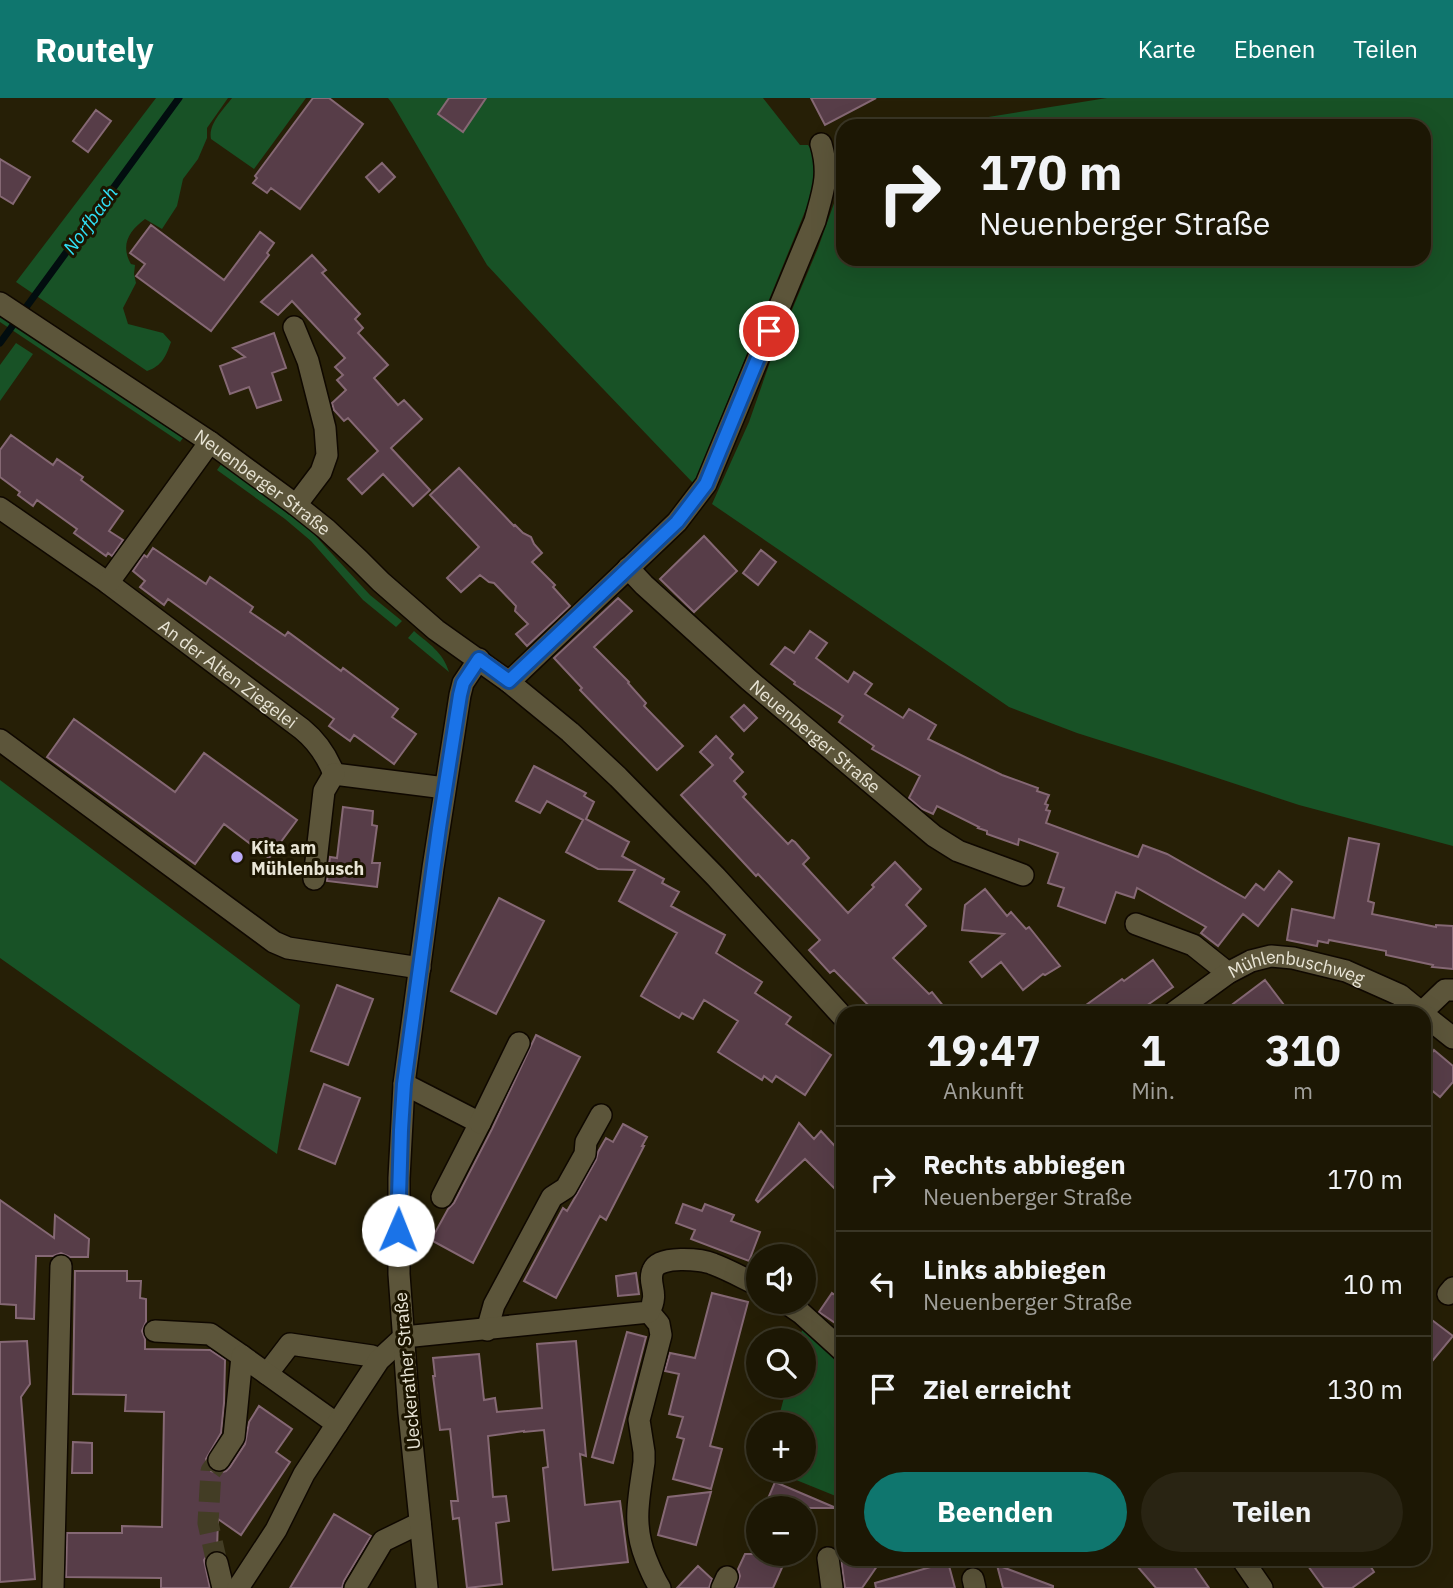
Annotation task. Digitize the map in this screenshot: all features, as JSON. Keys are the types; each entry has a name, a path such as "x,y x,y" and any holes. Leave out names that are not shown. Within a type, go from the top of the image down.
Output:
{"street":[{"path":"509,681 677,522 706,484 815,221 826,179 826,160 821,144"},
{"name":"Neuenberger Straße","path":"0,303 210,442 296,505 327,529 381,582 436,630 509,681 618,777 716,877 836,1009"},
{"path":"294,327 314,382 327,455 321,472 296,505"},
{"path":"108,583 210,442"},
{"name":"An der Alten Ziegelei","path":"0,508 108,583 308,734 322,749 334,774"},
{"name":"Neuenberger Straße","path":"628,568 750,680 934,836 958,851 1023,875"},
{"name":"Ueckerather Straße","path":"427,1588 404,1337 398,1230 401,1130 419,968 460,695 463,683 479,659"},
{"path":"0,740 274,942 288,948 419,968"},
{"path":"314,879 324,790 334,774 445,788"},
{"path":"1136,925 1193,945 1228,973"},
{"name":"Mühlenbuschweg","path":"1183,1006 1228,973 1251,961 1271,956 1293,958 1354,974 1400,995 1413,1006"},
{"path":"1430,1006 1445,990 1453,989"},
{"name":"Mühlenbuschweg","path":"1431,1020 1453,1038"},
{"path":"442,1197 519,1043"},
{"path":"404,1084 480,1123"},
{"path":"487,1330 495,1305 545,1209 552,1197 566,1188 585,1154 586,1142 601,1115"},
{"path":"649,1312 655,1299 653,1269 659,1263 680,1259 711,1263 746,1279"},
{"path":"53,1588 61,1266"},
{"path":"238,1588 276,1530 304,1474 379,1360 404,1337 649,1312"},
{"path":"649,1312 659,1324 661,1335 639,1420 644,1462 637,1524 642,1548 660,1588"},
{"path":"801,1314 836,1345"},
{"path":"155,1331 210,1334 337,1424"},
{"path":"267,1374 290,1344 372,1356"},
{"path":"219,1460 234,1437 242,1356"},
{"path":"355,1588 383,1541 421,1522"},
{"path":"828,1558 832,1588"},
{"path":"217,1563 223,1588"},
{"path":"1247,1566 1262,1588"}],"green space":[{"path":"156,98 228,98 207,128 207,138 198,159 183,179 177,206 162,229 145,219 135,228 126,245 131,264 135,265 136,283 123,308 128,324 163,333 171,342 163,360 147,371 16,282"},
{"path":"232,98 306,98 254,169 211,139 214,123"},
{"path":"388,98 763,98 800,145 808,145 817,158 817,182 694,484 487,265"},
{"path":"1107,98 1453,98 1453,846 1299,805 1077,733 1009,707 712,504 749,422 770,362 836,198 836,266 1431,266 1431,119 976,119"},
{"path":"0,316 183,438 180,442 0,322"},
{"path":"16,343 33,354 0,401 0,365"},
{"path":"222,463 294,516 370,595 402,621 396,627 363,600 311,541 217,470"},
{"path":"414,631 439,654 449,672 408,638"},
{"path":"0,780 300,1005 277,1154 0,958"},
{"path":"816,1339 836,1358 836,1496 801,1482 816,1482 816,1412 780,1412 784,1398 816,1398"}],"building":[{"path":"313,98 329,98 363,124 300,209 271,188 267,193 253,183 257,178 255,176"},
{"path":"449,98 486,98 463,132 438,114"},
{"path":"811,98 876,98 836,119 825,125"},
{"path":"96,110 111,121 88,152 73,141"},
{"path":"0,159 30,177 13,204 0,196"},
{"path":"382,163 395,177 379,192 366,177"},
{"path":"151,225 224,280 260,232 274,243 267,253 269,255 211,331 136,276 145,264 130,253"},
{"path":"312,255 326,270 322,273 360,314 355,319 363,328 358,333 388,365 374,378 398,405 404,400 422,419 391,448 430,490 413,506 383,474 362,494 348,479 378,451 348,418 344,421 334,410 332,403 346,390 337,380 343,375 335,367 345,358 292,301 278,315 261,302"},
{"path":"274,333 286,368 272,373 281,400 257,408 249,387 230,394 220,366 245,357 233,348"},
{"path":"11,435 53,465 57,459 123,511 109,531 123,540 112,556 108,553 106,556 74,533 77,529 37,500 33,506 0,477 0,450"},
{"path":"459,468 514,526 531,537 542,553 532,562 555,585 553,587 570,606 527,646 516,634 528,624 515,611 516,606 494,583 480,575 461,592 447,578 479,547 430,495"},
{"path":"704,536 737,571 694,612 660,579"},
{"path":"153,548 206,584 210,577 253,607 250,612 285,636 288,632 341,671 343,668 398,709 392,717 416,734 394,764 354,735 350,741 329,726 334,719 168,599 164,605 140,587 145,581 133,571 144,555 147,557"},
{"path":"761,550 776,562 758,585 743,573"},
{"path":"618,598 632,611 594,647 629,682 646,703 644,706 683,746 657,770 580,690 582,688 554,658"},
{"path":"810,631 827,643 816,658 848,682 854,672 872,684 865,694 903,718 909,709 936,725 928,739 1049,795 1045,804 1048,805 1046,810 1050,811 1046,823 1138,857 1143,845 1167,854 1245,898 1256,884 1264,890 1279,871 1292,882 1258,926 1243,914 1218,946 1201,933 1206,927 1137,888 1134,898 1116,892 1105,923 1058,906 1064,888 1048,883 1058,853 1019,839 1018,845 987,834 987,831 937,806 933,814 922,809 909,798 920,776 872,749 874,746 839,722 843,716 794,684 795,682 771,664 785,647 794,653"},
{"path":"744,705 757,718 744,731 731,717"},
{"path":"74,719 175,792 204,753 297,820 269,858 224,824 195,864 47,757"},
{"path":"716,736 733,754 730,758 743,772 734,781 746,794 743,797 788,844 792,840 795,842 809,858 803,864 848,913 895,862 921,889 906,905 926,926 893,958 929,994 932,992 943,1006 869,1006 834,970 830,973 809,950 820,940 681,795 713,765 700,752"},
{"path":"534,766 586,793 584,796 594,802 586,819 629,842 622,856 664,879 662,883 679,892 671,906 725,935 716,953 762,982 755,993 791,1017 786,1024 831,1055 805,1095 776,1076 772,1082 764,1076 762,1080 718,1052 738,1021 704,1000 693,1019 682,1013 679,1018 641,996 677,933 619,901 635,870 598,869 566,852 583,820 547,801 540,813 516,801"},
{"path":"343,807 373,811 372,825 377,826 372,863 380,863 377,887 327,881 330,857 337,858"},
{"path":"1349,838 1379,844 1368,901 1374,903 1372,914 1436,927 1453,926 1453,969 1432,967 1433,965 1386,955 1386,951 1329,940 1328,943 1318,941 1317,946 1287,940 1292,909 1334,918"},
{"path":"985,889 1007,916 1011,912 1026,929 1029,927 1060,966 1043,974 1023,990 1001,962 982,977 970,962 1004,934 962,930 965,905"},
{"path":"499,898 544,921 496,1014 451,991"},
{"path":"1153,960 1173,987 1146,1006 1085,1006 1122,979 1124,981"},
{"path":"1265,980 1284,1005 1283,1006 1230,1006"},
{"path":"337,985 373,999 348,1065 311,1051"},
{"path":"536,1035 580,1057 473,1263 431,1240 454,1203 492,1129"},
{"path":"1434,1050 1453,1066 1453,1082 1440,1097 1431,1090 1431,1054"},
{"path":"324,1084 360,1098 335,1164 299,1149"},
{"path":"799,1123 814,1139 821,1131 836,1147 835,1189 805,1159 758,1202 756,1200"},
{"path":"623,1124 647,1137 644,1146 606,1220 600,1216 556,1298 524,1281 563,1208 567,1211 577,1194 606,1138 613,1142"},
{"path":"0,1200 54,1238 55,1215 89,1239 88,1257 70,1257 61,1253 36,1256 34,1319 16,1318 16,1305 0,1304"},
{"path":"683,1204 702,1211 705,1204 734,1215 731,1221 760,1232 755,1244 746,1244 746,1260 691,1239 695,1230 676,1223"},
{"path":"75,1271 127,1271 127,1281 141,1281 140,1298 146,1299 146,1322 142,1331 145,1349 210,1350 225,1360 221,1433 206,1459 211,1471 219,1473 230,1467 245,1444 249,1422 259,1406 292,1429 276,1452 290,1462 241,1535 218,1519 217,1550 209,1553 204,1560 210,1588 161,1588 161,1578 66,1577 67,1533 122,1533 122,1526 162,1527 164,1412 125,1411 126,1395 73,1394"},
{"path":"636,1273 639,1294 618,1296 616,1276"},
{"path":"712,1293 746,1302 710,1446 722,1449 711,1489 673,1479 684,1439 677,1437 683,1417 669,1414 679,1374 665,1371 670,1353 695,1358"},
{"path":"832,1293 836,1296 836,1324 819,1312"},
{"path":"1431,1319 1453,1336 1431,1363"},
{"path":"627,1332 646,1337 613,1463 592,1457"},
{"path":"27,1341 30,1384 21,1397 35,1579 0,1582 0,1342"},
{"path":"576,1341 586,1456 580,1454 585,1505 620,1501 628,1562 553,1570 543,1468 548,1467 544,1430 488,1436 493,1497 506,1496 509,1521 496,1523 502,1584 467,1588 459,1518 453,1519 451,1501 458,1501 450,1429 440,1430 433,1358 479,1354 484,1400 495,1398 497,1412 542,1408 537,1344"},
{"path":"73,1442 92,1443 92,1473 72,1473"},
{"path":"775,1482 808,1496 769,1496"},
{"path":"711,1492 696,1545 658,1535 668,1497"},
{"path":"816,1499 836,1508 816,1508"},
{"path":"334,1514 371,1536 342,1588 290,1588"},
{"path":"745,1554 746,1566 783,1566 773,1588 736,1588 740,1576 738,1569"},
{"path":"698,1566 712,1579 709,1588 677,1588"},
{"path":"842,1566 877,1566 862,1588 845,1588"},
{"path":"934,1566 949,1566 955,1588 876,1588 875,1583"},
{"path":"997,1566 1053,1586 1053,1588 1003,1588"},
{"path":"1137,1566 1194,1566 1209,1588 1156,1588"},
{"path":"1308,1566 1370,1566 1374,1572 1352,1588 1324,1588"}],"waterway":[{"name":"Norfbach","path":"0,343 179,98"}],"tunnel":[{"path":"217,1563 208,1523 211,1471 219,1460"}],"place":[{"name":"Kita am Mühlenbusch","path":"237,857"}],"route":[{"path":"398,1230 404,1084 439,828 463,683 479,659 509,681 677,522 706,484 769,331"}]}
